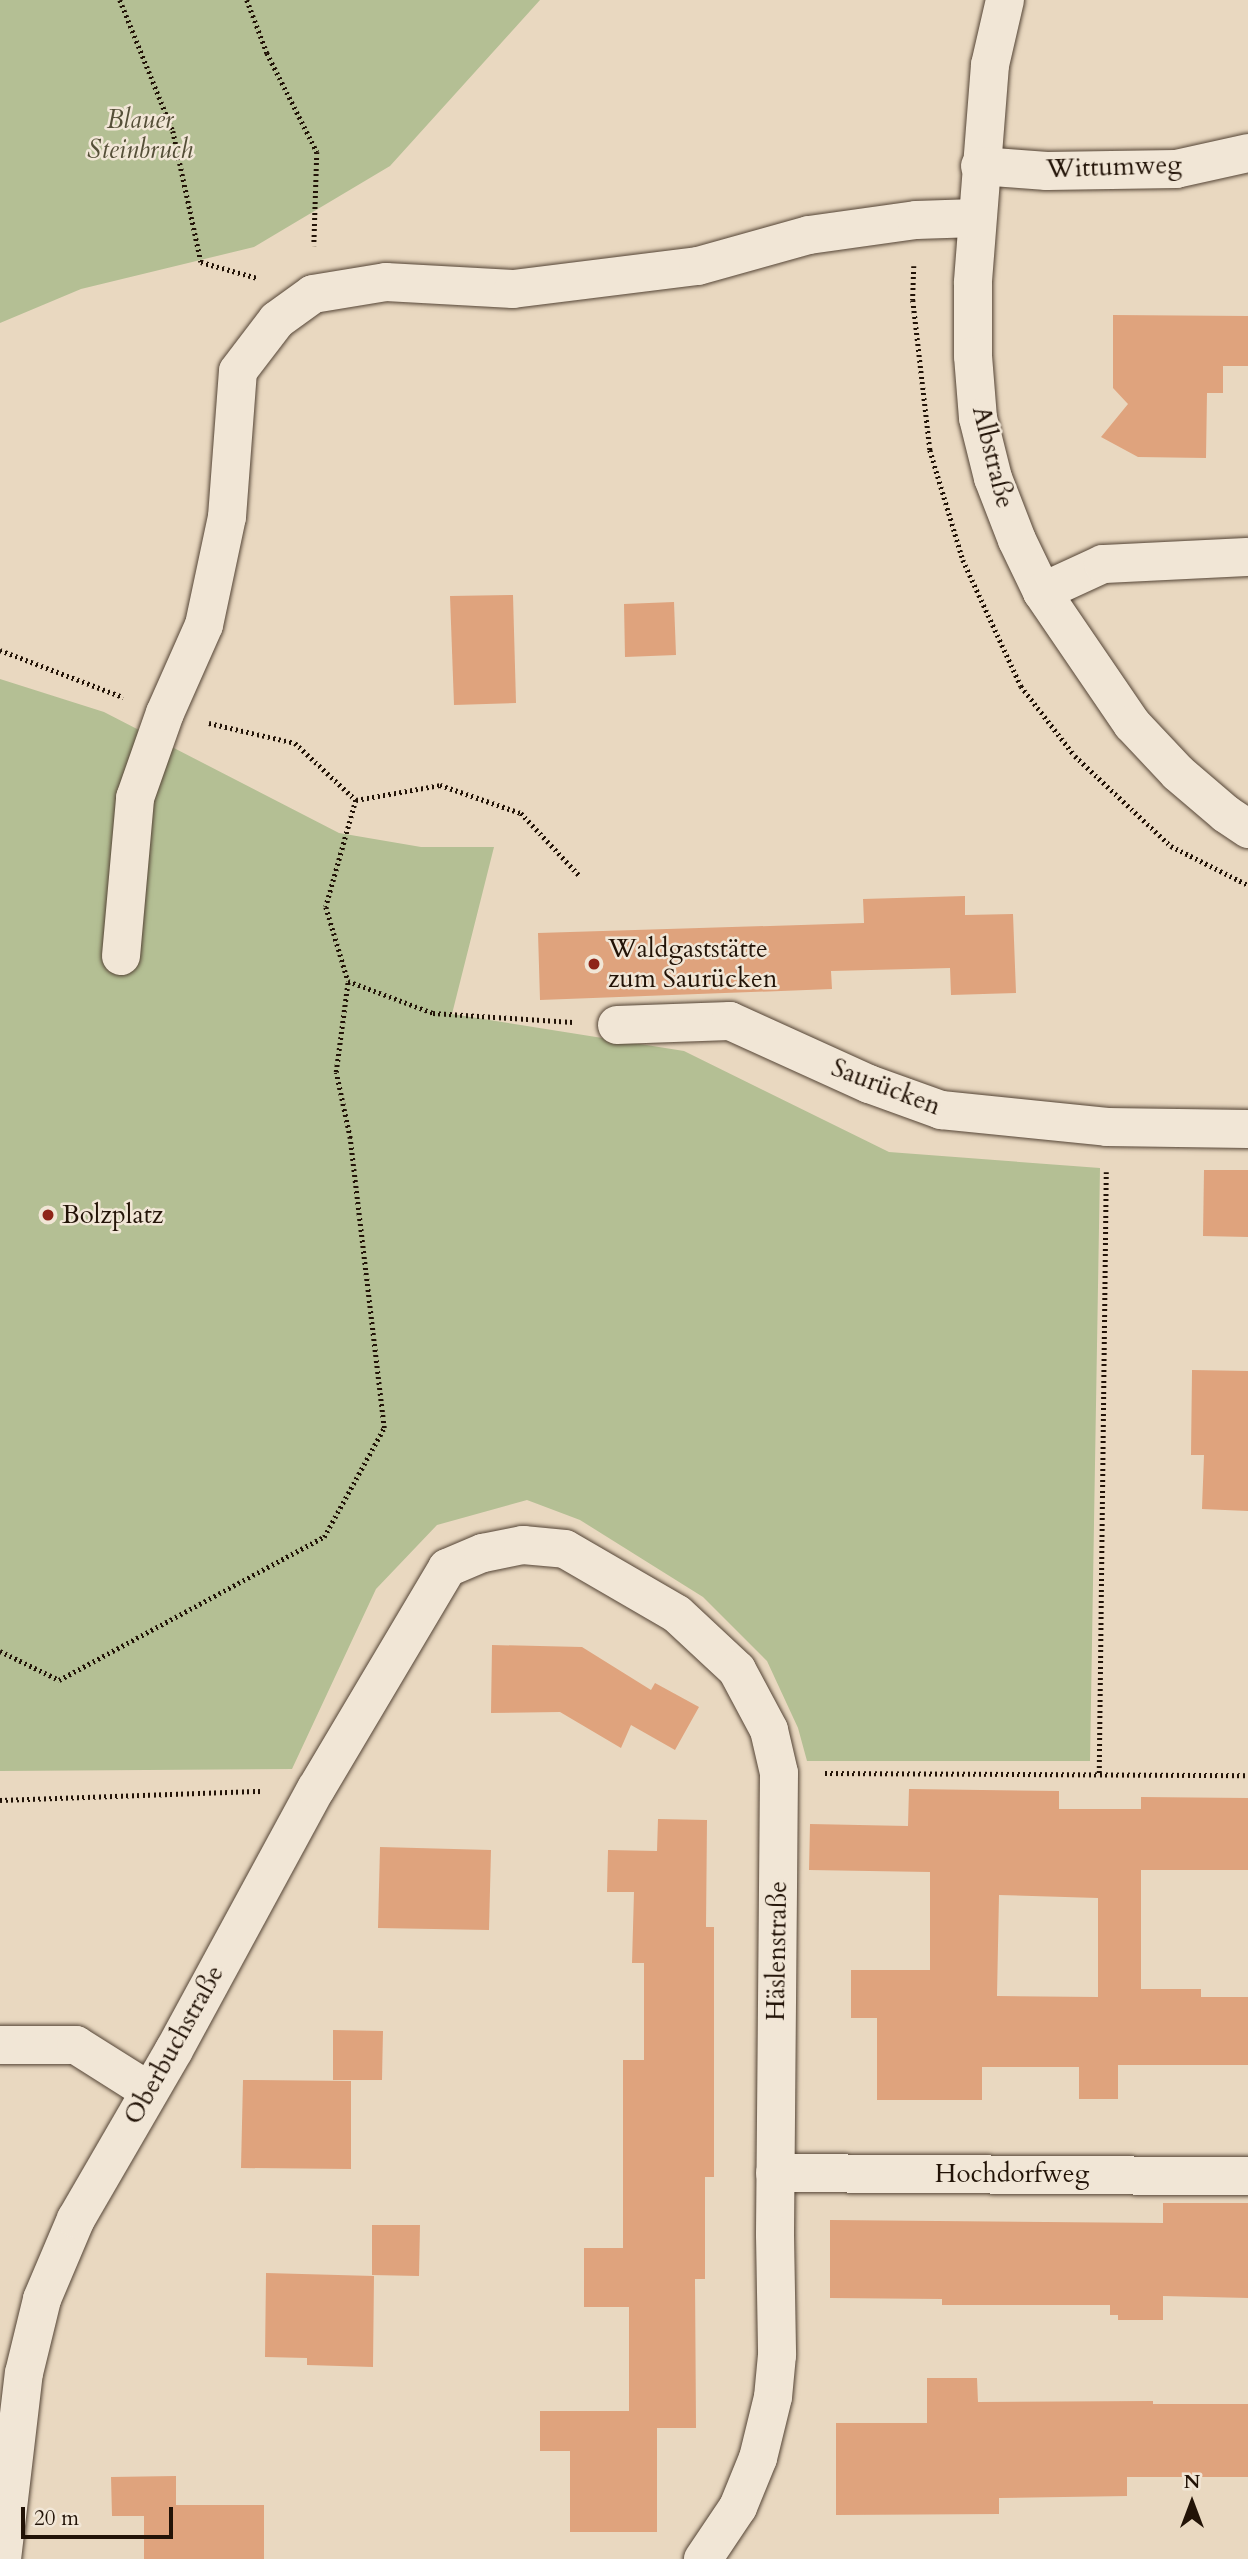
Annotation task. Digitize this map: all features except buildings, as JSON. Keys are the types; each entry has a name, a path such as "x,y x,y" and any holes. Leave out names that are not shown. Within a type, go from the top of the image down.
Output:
{"street":[{"name":"Albstraße","path":"1005,0 990,65 976,218 973,344 978,418 993,478 1017,540 1042,592 1132,724 1178,773 1248,829"},
{"name":"Wittumweg","path":"979,166 1047,172 1176,169 1248,153"},
{"path":"121,956 135,798 164,713 204,625 227,517 237,371 276,320 313,295 386,282 513,289 698,267 809,235 916,220 976,218"},
{"path":"1042,592 1104,564 1248,557"},
{"name":"Saurücken","path":"617,1026 730,1021 869,1084 941,1110 1107,1127 1248,1129"},
{"name":"Häslenstraße","path":"447,1568 483,1553 523,1545 565,1549 677,1614 737,1670 769,1730 779,1773 775,2173 777,2355 774,2397 758,2458 738,2507 703,2559"},
{"name":"Oberbuchstraße","path":"2,2559 24,2373 42,2299 76,2219 316,1789 447,1568"},
{"path":"0,2045 76,2045 149,2091"},
{"name":"Hochdorfweg","path":"775,2173 1248,2176"}],"path":[{"path":"120,0 173,131 201,262 313,295 317,152 267,53 247,0"},
{"path":"0,650 164,713 295,743 356,800"},
{"path":"356,800 440,785 521,813 579,874"},
{"path":"0,1651 59,1680 324,1537 384,1428 350,1138 336,1072 348,981 326,907 356,800"},
{"path":"348,981 433,1013 617,1026"},
{"path":"1099,1773 1107,1127"},
{"path":"779,1773 1248,1775"},
{"path":"0,1800 316,1789"}],"green space":[{"name":"Blauer Steinbruch","path":"0,0 540,0 390,166 254,247 81,289 0,323"},
{"path":"0,679 104,712 339,833 421,847 494,847 452,1014 684,1051 889,1152 1100,1168 1090,1761 807,1761 798,1728 767,1661 703,1597 580,1520 527,1500 437,1525 376,1589 292,1769 0,1771"}],"place":[{"name":"Waldgaststätte zum Saurücken","path":"594,964"},
{"name":"Bolzplatz","path":"48,1215"}]}
